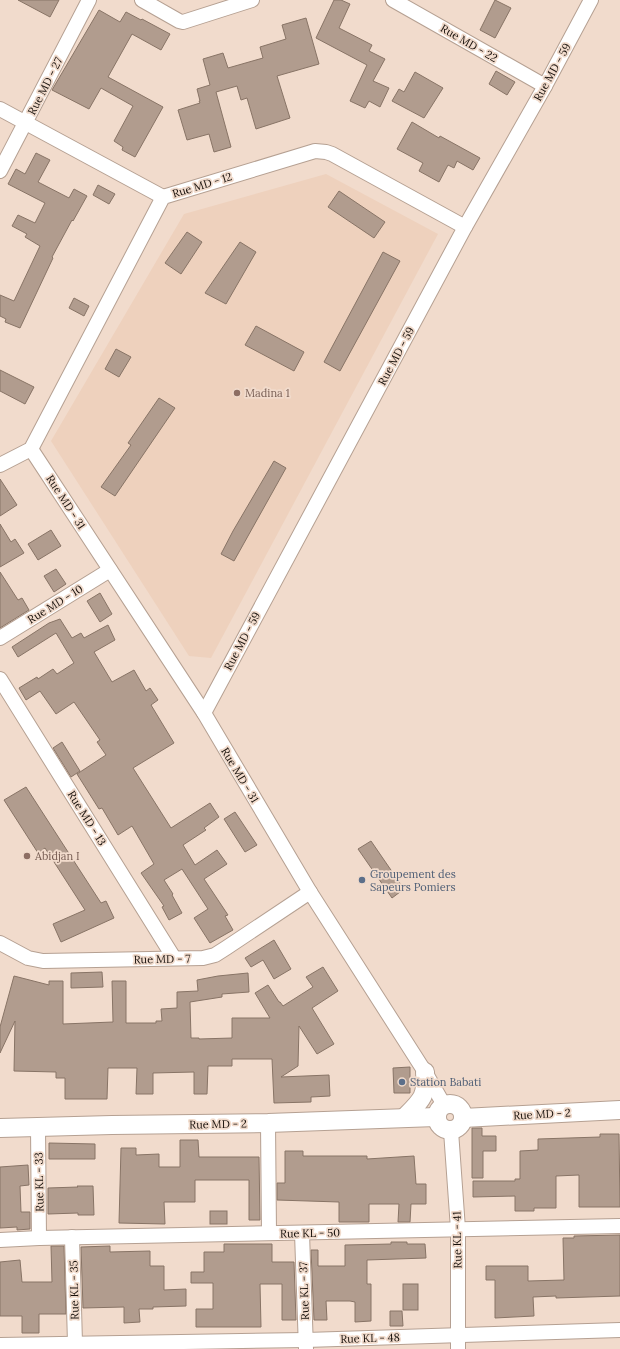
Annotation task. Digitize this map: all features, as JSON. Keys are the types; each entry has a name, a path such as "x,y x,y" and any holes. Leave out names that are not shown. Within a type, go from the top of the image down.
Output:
{"street":[{"name":"Rue MD - 27","path":"0,172 89,0"},
{"path":"142,0 183,22 252,0"},
{"name":"Rue MD - 22","path":"393,0 544,86"},
{"name":"Rue MD - 59","path":"204,713 465,227 591,0"},
{"path":"0,109 163,197"},
{"name":"Rue MD - 12","path":"30,449 163,197 315,152 326,152 465,227"},
{"path":"0,464 30,449"},
{"name":"Rue MD - 31","path":"30,449 204,713 310,892 425,1072 440,1111"},
{"name":"Rue MD - 10","path":"0,638 110,570"},
{"name":"Rue MD - 13","path":"0,679 174,958"},
{"name":"Rue MD - 7","path":"0,942 28,958 43,961 203,958 215,955 310,892"},
{"path":"405,1118 419,1103 423,1096 426,1086 425,1072"},
{"path":"448,1104 457,1106 463,1113 463,1118 461,1125 450,1131 442,1128 437,1122 440,1111 448,1104"},
{"name":"Rue MD - 2","path":"463,1118 620,1110"},
{"name":"Rue MD - 2","path":"0,1128 268,1123 405,1118 440,1111"},
{"path":"268,1123 269,1233"},
{"name":"Rue KL - 33","path":"38,1127 39,1238"},
{"name":"Rue KL - 41","path":"450,1131 458,1229 458,1349"},
{"name":"Rue KL - 50","path":"0,1240 72,1237 620,1226"},
{"name":"Rue KL - 37","path":"302,1233 306,1345"},
{"name":"Rue KL - 35","path":"72,1237 75,1343"},
{"name":"Rue KL - 48","path":"0,1345 75,1343 94,1346 306,1345 458,1334 620,1330"}],"shaded area":[{"path":"326,174 438,234 211,658 189,656 51,441 184,214"}],"building":[{"path":"18,0 59,0 50,17"},
{"path":"334,0 341,0 350,4 339,28 372,45 369,51 385,59 373,81 389,88 380,107 369,101 365,108 350,101 367,65 316,38"},
{"path":"495,0 511,8 495,38 480,30"},
{"path":"99,10 120,22 126,12 170,34 161,50 132,34 108,77 163,107 135,157 122,150 123,147 114,141 133,106 101,88 89,109 52,90"},
{"path":"306,18 319,64 277,76 290,118 256,129 247,98 241,100 237,86 216,92 231,147 214,152 209,134 187,140 178,110 200,103 197,89 210,85 203,59 223,53 228,68 263,58 260,47 286,39 282,25"},
{"path":"496,71 515,82 507,95 489,84"},
{"path":"415,72 443,88 424,118 392,101 399,89 404,92"},
{"path":"412,122 439,138 440,136 480,158 473,170 457,161 454,168 448,165 439,182 419,171 423,163 397,149"},
{"path":"36,153 50,160 38,182 69,198 74,189 87,196 52,257 53,258 20,328 5,322 6,319 0,316 0,295 14,301 40,246 25,237 27,234 12,226 18,215 35,223 45,203 8,184 16,169 25,174"},
{"path":"98,185 115,194 109,204 93,195"},
{"path":"339,191 385,222 374,238 328,207"},
{"path":"187,232 202,242 181,274 165,263"},
{"path":"240,242 256,252 226,304 205,293"},
{"path":"383,252 400,261 340,371 324,362"},
{"path":"74,298 89,306 84,316 69,308"},
{"path":"256,326 304,352 294,371 245,345"},
{"path":"116,349 131,357 119,377 105,369"},
{"path":"0,370 34,387 25,404 0,391"},
{"path":"159,398 175,408 115,496 101,487 131,445 128,443"},
{"path":"274,461 286,468 234,561 221,554"},
{"path":"0,479 17,505 0,516"},
{"path":"0,524 11,542 15,539 24,553 0,567"},
{"path":"51,530 61,546 38,560 28,544"},
{"path":"56,569 66,584 54,592 44,576"},
{"path":"0,572 18,600 22,598 29,610 0,628"},
{"path":"100,593 112,614 100,622 87,601"},
{"path":"60,619 72,638 81,633 84,638 108,625 115,640 94,652 112,682 134,670 146,691 150,688 158,700 151,705 174,743 133,768 171,828 210,803 219,817 204,828 206,830 183,845 195,865 217,850 227,864 204,879 228,915 225,916 233,930 210,943 194,918 208,909 182,869 164,880 182,913 169,920 162,907 164,906 141,873 154,864 132,826 118,835 102,808 99,809 77,774 106,755 97,742 100,740 74,702 56,714 40,691 26,700 19,688 37,677 38,679 53,669 57,674 74,663 56,633 18,657 12,647 49,623"},
{"path":"62,742 80,771 71,777 53,748"},
{"path":"26,787 101,903 106,901 114,918 61,942 53,924 85,910 45,848 38,853 4,800"},
{"path":"235,812 257,845 245,852 224,819"},
{"path":"371,841 404,889 392,898 358,849"},
{"path":"274,940 291,969 274,979 263,960 251,967 245,958"},
{"path":"323,967 338,991 312,1008 334,1044 317,1054 299,1026 298,1066 281,1077 329,1075 330,1096 311,1097 311,1102 274,1103 272,1059 232,1059 232,1066 208,1066 207,1094 194,1094 194,1072 153,1073 153,1094 136,1094 137,1068 108,1068 107,1099 65,1099 65,1078 56,1078 56,1072 14,1071 15,1021 0,1053 0,1027 14,976 49,985 49,981 63,981 63,1024 113,1022 112,981 126,981 126,1023 156,1023 156,1021 162,1021 161,1009 177,1008 177,992 198,991 197,980 248,973 249,992 222,994 222,997 190,1002 191,1038 199,1039 232,1038 232,1018 270,1018 255,993 268,985 283,1006 313,987 306,977"},
{"path":"102,972 103,987 71,988 71,973"},
{"path":"410,1067 410,1093 394,1093 393,1068"},
{"path":"472,1128 482,1128 482,1136 496,1136 496,1151 483,1151 483,1178 472,1178"},
{"path":"600,1134 619,1134 620,1207 579,1207 579,1175 556,1176 556,1208 534,1208 534,1211 515,1211 515,1196 473,1197 473,1181 515,1181 515,1179 520,1179 520,1151 538,1150 538,1139 600,1137"},
{"path":"180,1140 198,1140 199,1157 259,1157 260,1220 249,1220 249,1180 195,1180 195,1202 164,1202 165,1224 119,1223 121,1148 136,1148 136,1155 159,1154 159,1167 180,1167"},
{"path":"49,1143 95,1144 95,1159 49,1159"},
{"path":"285,1151 303,1151 303,1156 367,1156 367,1159 414,1156 416,1184 426,1184 426,1204 411,1204 410,1222 398,1222 399,1204 369,1204 369,1222 339,1222 339,1202 277,1200 277,1183 285,1183"},
{"path":"28,1165 29,1185 20,1186 21,1212 30,1212 30,1229 17,1230 17,1227 0,1228 0,1167"},
{"path":"77,1186 93,1186 94,1215 78,1215 78,1213 48,1214 48,1188 78,1187"},
{"path":"210,1211 227,1211 227,1224 210,1224"},
{"path":"620,1235 620,1296 556,1298 556,1296 533,1297 534,1316 495,1318 495,1280 486,1280 486,1266 528,1266 528,1281 564,1280 563,1238 574,1238 574,1236"},
{"path":"391,1242 425,1244 426,1258 367,1260 367,1284 371,1284 371,1321 355,1322 355,1302 350,1301 326,1301 327,1320 314,1320 311,1250 318,1250 318,1266 345,1266 345,1245 391,1244"},
{"path":"224,1244 272,1244 272,1262 294,1262 296,1320 282,1320 282,1284 260,1284 261,1327 196,1327 196,1309 213,1309 213,1283 191,1283 191,1272 204,1272 204,1252 224,1252"},
{"path":"51,1246 64,1246 66,1314 39,1314 39,1333 22,1333 22,1316 0,1316 0,1262 20,1260 22,1282 52,1282"},
{"path":"110,1246 110,1252 150,1251 150,1266 164,1266 164,1290 186,1289 186,1306 139,1309 140,1322 124,1323 124,1307 83,1308 81,1247"},
{"path":"403,1284 418,1284 418,1310 403,1310"},
{"path":"390,1311 402,1311 403,1326 390,1326"}],"place":[{"name":"Madina 1","path":"237,393"},
{"name":"Abidjan I","path":"27,856"},
{"name":"Groupement des Sapeurs Pomiers","path":"362,880"},
{"name":"Station Babati","path":"402,1082"}]}
